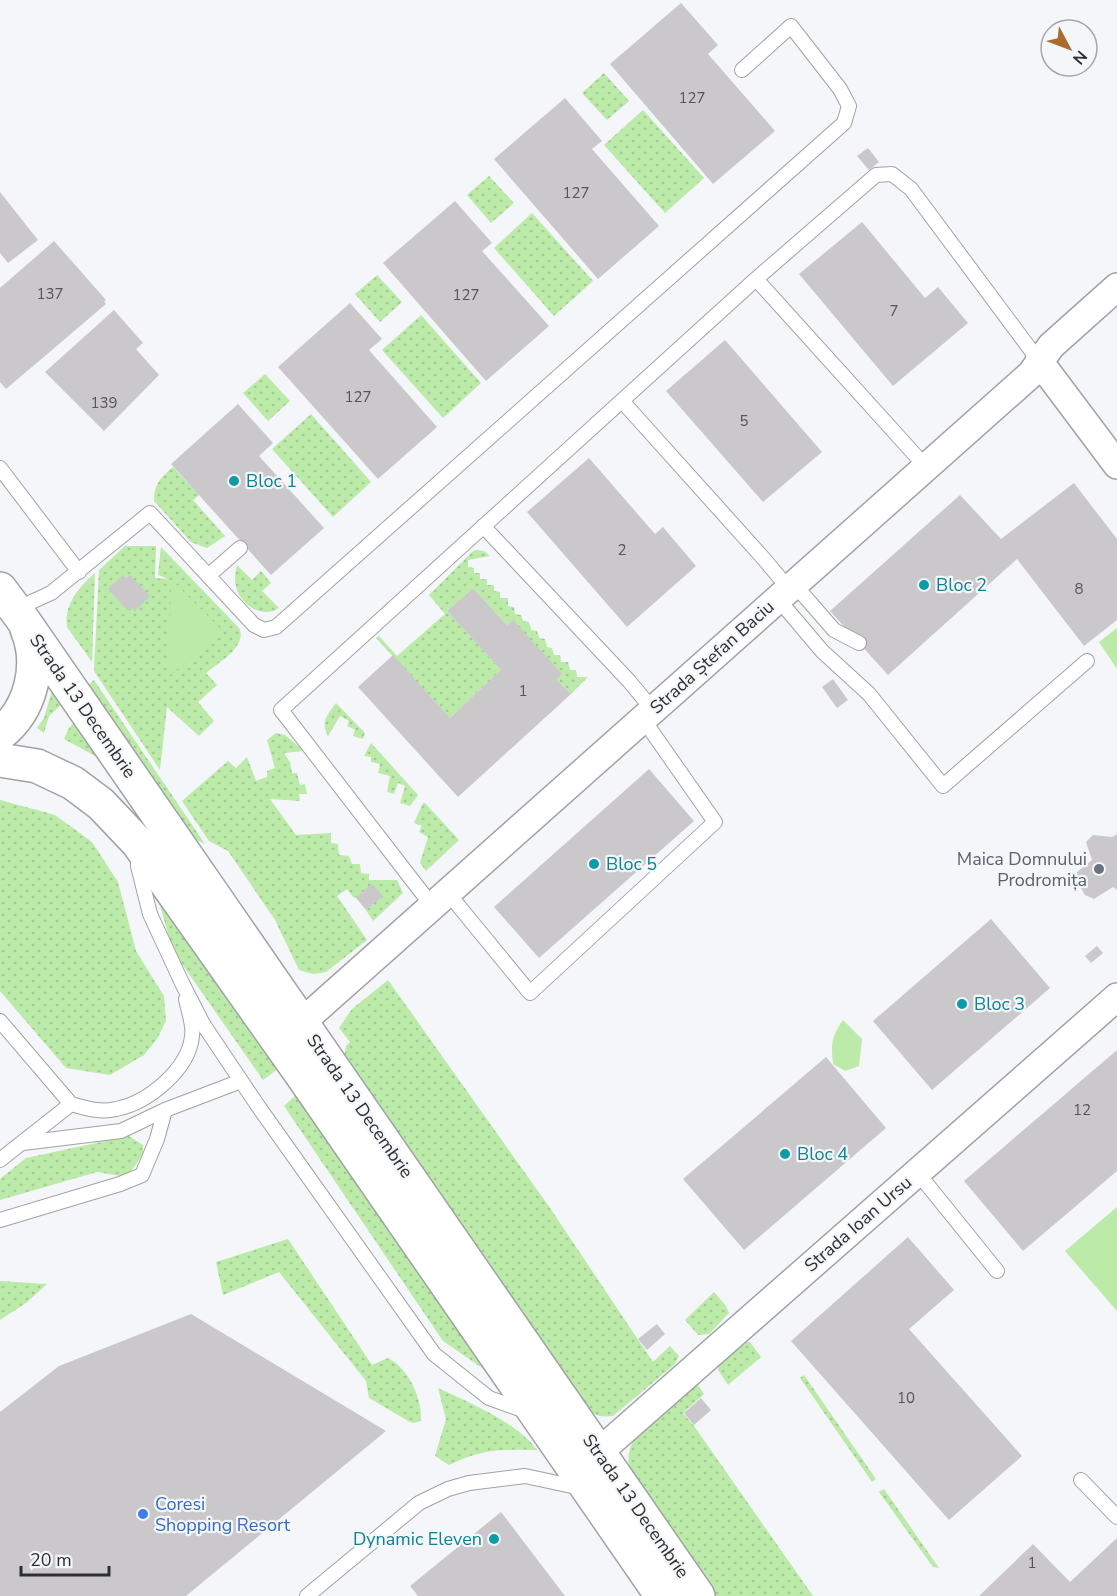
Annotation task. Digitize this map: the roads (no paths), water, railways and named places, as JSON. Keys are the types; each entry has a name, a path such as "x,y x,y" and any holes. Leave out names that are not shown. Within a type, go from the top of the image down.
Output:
{"main road":[{"name":"Strada 13 Decembrie","path":"0,734 8,728 23,707 32,685 34,662 31,638 9,601"},
{"name":"Strada 13 Decembrie","path":"9,601 698,1596"},
{"name":"Strada 13 Decembrie","path":"0,760 37,766 73,783 101,804 138,843 308,1084 662,1596"}],"street":[{"name":"Strada Ștefan Baciu","path":"302,1022 1031,374 1051,346 1117,287"},
{"path":"1039,361 1117,465"},
{"name":"Strada Ioan Ursu","path":"599,1452 1117,997"}],"lane":[{"path":"9,601 51,593 80,572 150,513 254,625 264,630 276,627 844,123 849,106 840,88 791,26 742,70"},
{"path":"483,526 629,681 715,822 530,993 440,900 281,710 483,526 756,279 876,175 892,174 910,189 1039,361"},
{"path":"756,279 926,467"},
{"path":"622,401 764,559 787,591 822,651 869,694 943,786 1087,661"},
{"path":"0,468 80,572"},
{"path":"208,576 240,548"},
{"path":"787,591 834,630 859,643"},
{"path":"138,843 138,866 150,914 203,1024 241,1081 434,1354 489,1398 536,1415"},
{"path":"0,1021 71,1104 94,1110 117,1109 149,1096 185,1060 193,1035 182,983"},
{"path":"23,1143 121,1131 165,1110 241,1081"},
{"path":"0,1160 71,1104"},
{"path":"0,1220 120,1184 142,1175 165,1110"},
{"path":"917,1172 997,1271"},
{"path":"307,1596 419,1503 448,1489 469,1482 525,1476 588,1489"},
{"path":"1081,1480 1117,1517"}],"place":[{"name":"Bloc 1","path":"234,481"},
{"name":"Bloc 2","path":"924,585"},
{"name":"Bloc 5","path":"594,864"},
{"name":"Maica Domnului Prodromița","path":"1099,869"},
{"name":"Bloc 3","path":"962,1004"},
{"name":"Bloc 4","path":"785,1154"},
{"name":"Coresi Shopping Resort","path":"143,1514"},
{"name":"Dynamic Eleven","path":"494,1539"}]}
